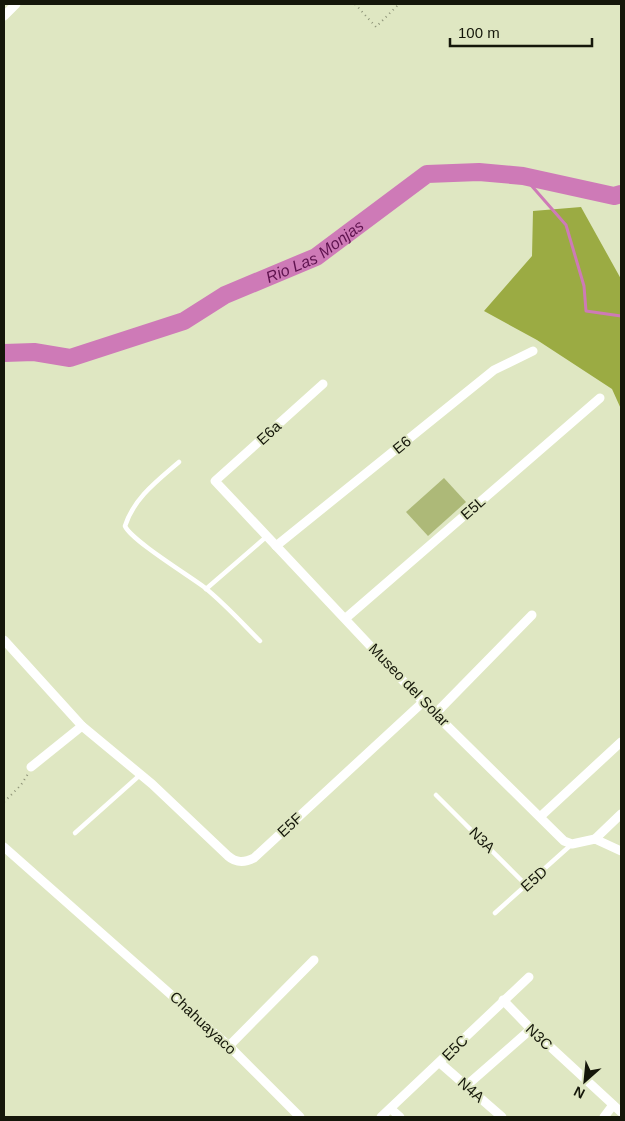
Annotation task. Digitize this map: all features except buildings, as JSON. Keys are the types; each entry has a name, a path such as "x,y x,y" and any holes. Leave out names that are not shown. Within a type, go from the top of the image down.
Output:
{"street":[{"path":"4,16 16,4"},
{"name":"E6","path":"276,546 494,370 533,351"},
{"name":"E6a","path":"215,481 323,384"},
{"name":"E5L","path":"346,618 600,398"},
{"name":"Museo del Solar","path":"215,481 423,702 541,816 564,841 572,844"},
{"path":"436,714 532,615"},
{"name":"E5F","path":"4,640 82,726 152,784 232,859 238,862 249,860 423,702"},
{"path":"30,766 82,726"},
{"path":"541,816 621,742"},
{"path":"572,844 594,839 621,814"},
{"path":"594,839 621,851"},
{"name":"Chahuayaco","path":"4,847 103,932 228,1046 300,1117"},
{"path":"228,1046 314,960"},
{"name":"E5C","path":"381,1117 529,977"},
{"name":"N3C","path":"503,1000 531,1029 621,1112"},
{"path":"466,1086 531,1029"},
{"name":"N4A","path":"440,1063 502,1117"},
{"path":"604,1117 613,1105"},
{"path":"391,1109 400,1117"}],"lane":[{"path":"179,462 146,491 134,505 125,526 128,532 206,588 260,641"},
{"path":"206,588 266,537"},
{"path":"75,833 140,775"},
{"name":"N3A","path":"436,794 527,886"},
{"name":"E5D","path":"495,913 572,844"}],"path":[{"path":"354,4 376,27 399,4"},
{"path":"4,802 21,784 30,766"}],"green space":[{"path":"581,207 621,279 621,409 612,389 537,340 484,311 532,256 533,211"},
{"path":"444,478 466,502 428,536 406,512"}],"waterway":[{"name":"Rio Las Monjas","path":"4,353 34,352 70,358 184,321 225,295 316,257 427,174 479,172 523,176 614,196 621,194"},
{"path":"523,176 566,225 584,286 586,311 621,316"}]}
